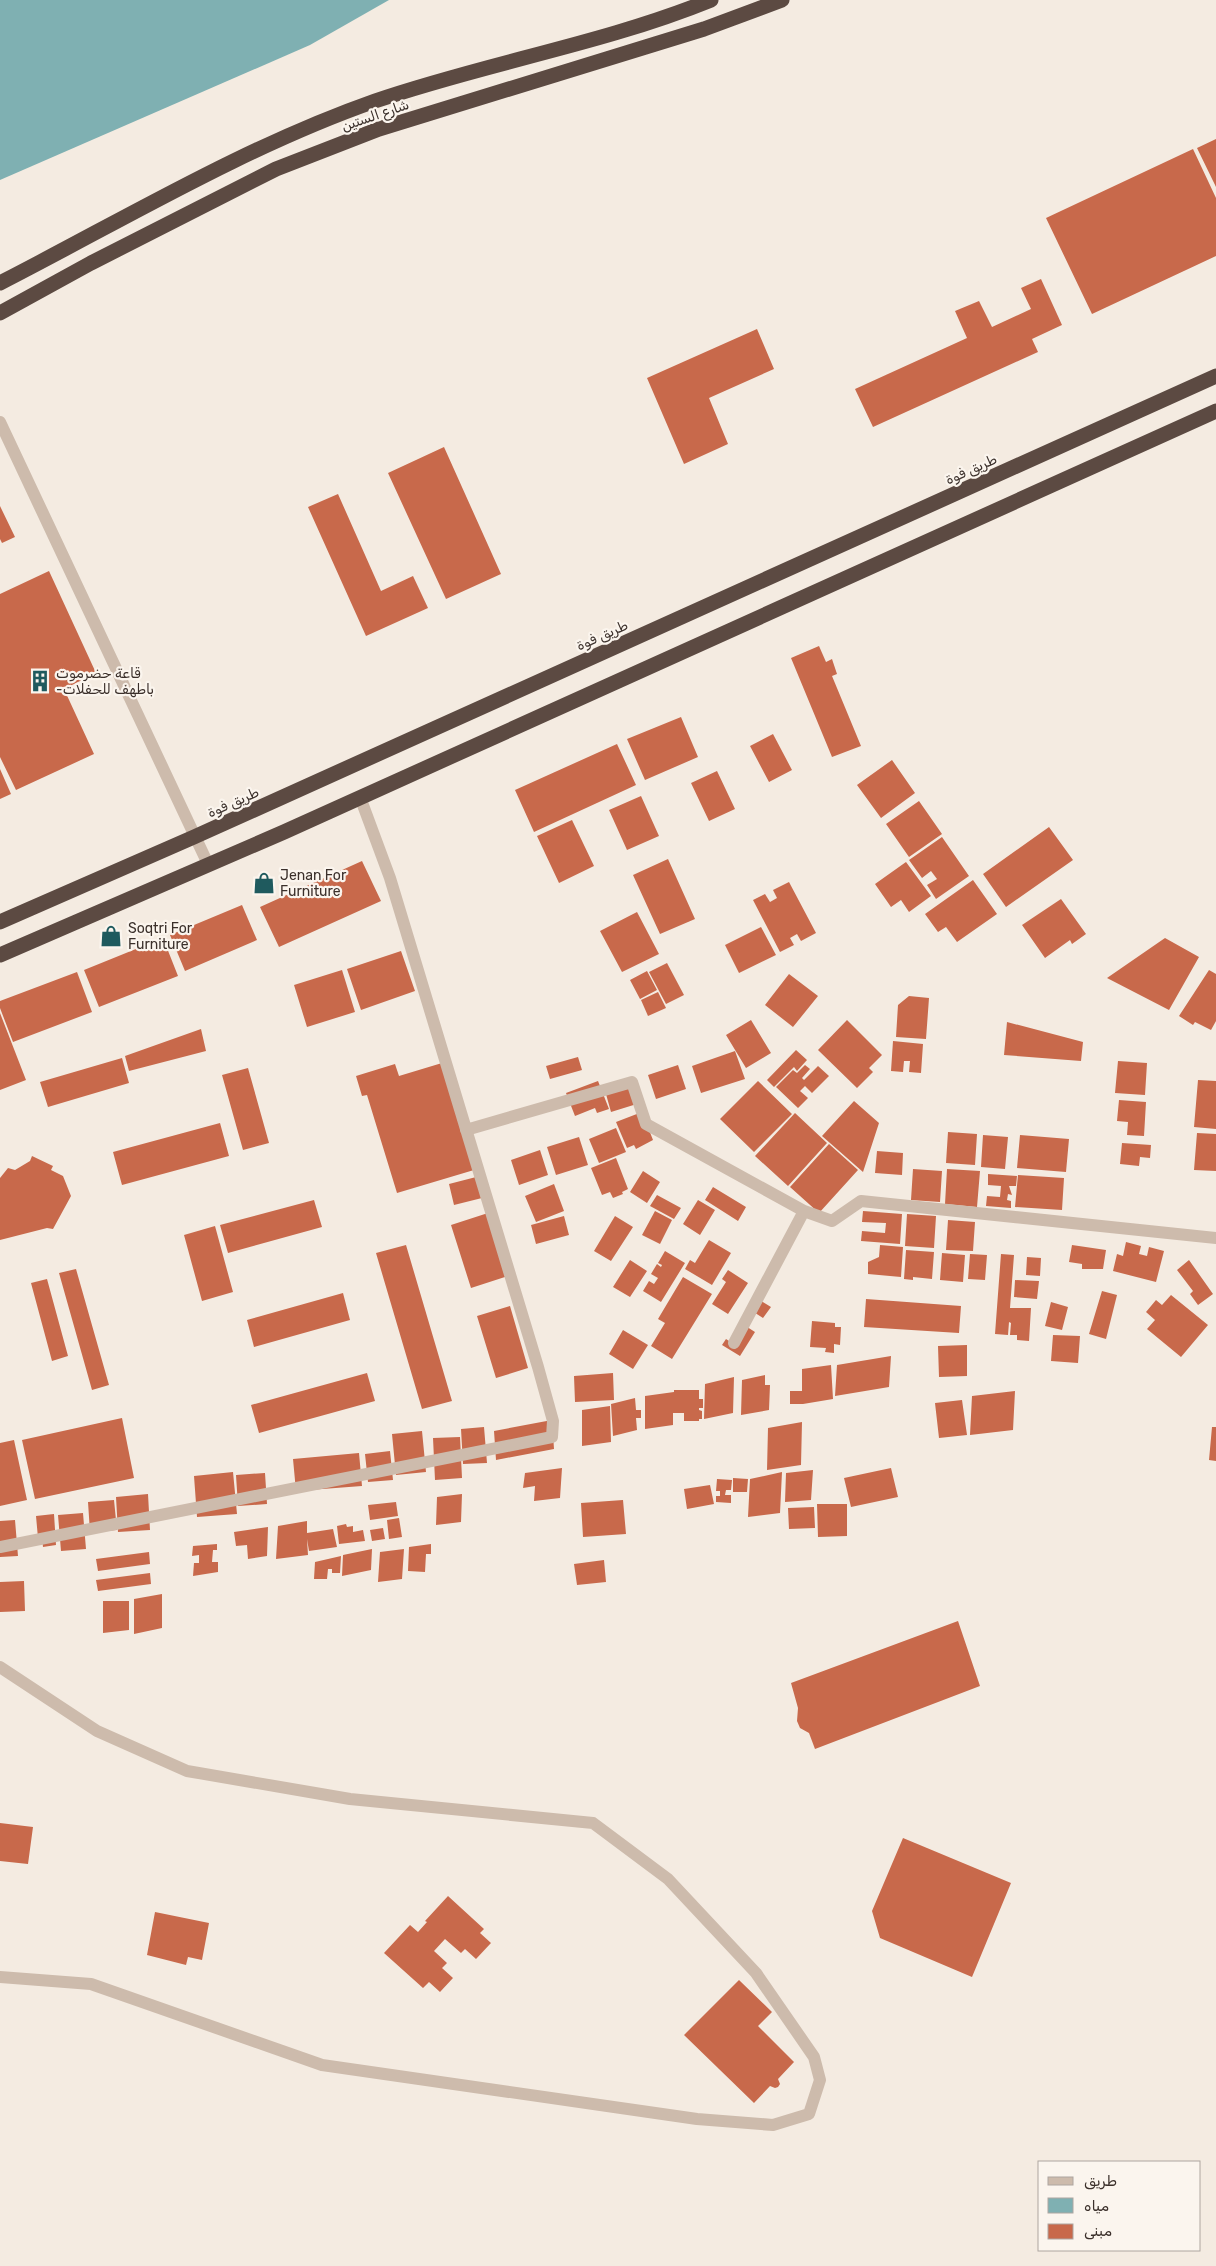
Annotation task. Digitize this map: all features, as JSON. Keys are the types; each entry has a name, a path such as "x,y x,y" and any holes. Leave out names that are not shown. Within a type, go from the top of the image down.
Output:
{"highway":[{"name":"شارع الستين","path":"0,284 273,142 374,102 448,78 576,44 711,0"},
{"name":"شارع الستين","path":"0,313 92,263 276,169 379,129 695,32 782,0"},
{"name":"طريق فوة","path":"0,922 194,837 1216,376"},
{"path":"0,955 360,797 1216,411"}],"street":[{"path":"0,422 208,864"},
{"path":"0,1548 552,1436 553,1421 466,1130 390,878 360,797"},
{"path":"466,1130 632,1082 646,1124 804,1212 832,1221 861,1201 1216,1238"},
{"path":"734,1343 804,1212"},
{"path":"0,1667 97,1731 186,1771 350,1798 593,1823 668,1880 756,1973 814,2057 820,2080 809,2114 773,2125 698,2118 322,2065 91,1984 0,1977"}],"water":[{"path":"0,0 389,0 310,45 0,180"}],"building":[{"path":"1216,139 1216,187 1197,148"},
{"path":"1193,149 1216,198 1216,256 1092,314 1046,218"},
{"path":"1041,279 1062,325 1032,339 1038,352 873,427 855,389 967,338 955,311 979,301 992,327 1031,309 1021,288"},
{"path":"757,329 774,369 709,398 728,444 684,464 647,378"},
{"path":"444,447 501,574 446,599 388,473"},
{"path":"338,494 381,591 413,576 428,608 366,636 308,507"},
{"path":"0,506 15,537 2,543 0,539"},
{"name":"قاعة حضرموت -باطهف للحفلات","path":"49,571 96,673 64,689 94,754 16,790 0,757 0,594"},
{"path":"819,646 826,662 832,659 837,674 832,676 861,746 832,757 791,658"},
{"path":"681,717 698,757 645,780 627,739"},
{"path":"773,734 792,770 769,782 750,746"},
{"path":"617,744 636,785 534,832 515,790"},
{"path":"892,760 915,793 881,818 857,785"},
{"path":"0,769 11,794 0,799"},
{"path":"717,771 735,809 709,821 691,783"},
{"path":"641,796 659,836 627,850 609,810"},
{"path":"919,801 942,834 909,857 886,824"},
{"path":"572,820 594,866 559,883 537,836"},
{"path":"1049,827 1073,860 1006,907 983,874"},
{"path":"942,837 969,876 936,899 927,885 937,879 931,871 922,878 909,860"},
{"path":"668,859 695,919 660,934 633,875"},
{"path":"362,861 381,901 279,947 260,907"},
{"path":"906,862 931,896 909,912 901,900 891,907 875,884"},
{"path":"973,880 997,914 957,942 946,927 938,932 925,914"},
{"path":"789,882 816,933 801,941 797,934 790,938 794,945 780,952 753,900 765,894 770,902 777,898 773,890"},
{"path":"1061,899 1086,934 1072,944 1070,940 1045,958 1022,925"},
{"path":"242,905 257,940 185,971 170,935"},
{"path":"637,912 659,954 622,972 600,931"},
{"path":"761,927 776,955 739,973 725,945"},
{"path":"163,938 178,976 99,1007 84,970"},
{"path":"1165,938 1199,957 1169,1010 1107,978"},
{"path":"401,951 415,991 361,1010 347,969"},
{"path":"667,963 684,995 666,1004 649,972"},
{"path":"342,970 355,1012 307,1027 294,985"},
{"path":"1209,970 1216,974 1216,1021 1211,1030 1195,1022 1193,1025 1179,1016"},
{"path":"647,971 657,990 640,999 630,980"},
{"path":"77,972 92,1012 13,1042 0,1008 0,1001"},
{"path":"789,974 818,996 793,1027 765,1005"},
{"path":"658,992 666,1008 648,1016 641,1000"},
{"path":"909,996 929,998 926,1039 896,1037 898,1005"},
{"path":"0,1013 26,1080 0,1090"},
{"path":"751,1020 771,1053 746,1068 726,1035"},
{"path":"847,1020 882,1055 869,1068 873,1072 857,1088 818,1050"},
{"path":"1007,1022 1083,1042 1081,1061 1004,1055"},
{"path":"201,1029 206,1051 129,1071 125,1056"},
{"path":"893,1041 923,1044 921,1073 909,1072 910,1061 904,1061 903,1072 891,1071"},
{"path":"796,1050 807,1060 797,1071 794,1067 774,1087 767,1080"},
{"path":"735,1051 745,1079 701,1093 692,1066"},
{"path":"578,1057 582,1070 550,1079 546,1066"},
{"path":"122,1058 129,1083 48,1107 40,1082"},
{"path":"1118,1061 1147,1063 1145,1095 1115,1093"},
{"path":"442,1063 474,1170 397,1193 367,1095 362,1096 356,1076 395,1064 399,1076"},
{"path":"678,1065 686,1089 656,1099 648,1075"},
{"path":"805,1065 810,1069 802,1078 804,1080 818,1066 829,1076 812,1093 805,1086 800,1091 808,1098 798,1108 776,1087 793,1070 797,1073"},
{"path":"248,1068 269,1143 243,1150 222,1075"},
{"path":"632,1078 640,1103 611,1112 604,1087"},
{"path":"1198,1080 1216,1081 1216,1129 1194,1127"},
{"path":"598,1081 609,1109 597,1113 595,1108 575,1116 566,1093"},
{"path":"758,1081 792,1114 754,1152 720,1119"},
{"path":"1119,1100 1146,1102 1144,1136 1127,1135 1128,1122 1117,1121"},
{"path":"854,1101 879,1123 863,1172 822,1136"},
{"path":"642,1112 653,1140 636,1149 634,1145 627,1148 616,1122"},
{"path":"795,1113 827,1143 788,1186 755,1156"},
{"path":"220,1123 229,1156 122,1185 113,1152"},
{"path":"616,1128 626,1152 599,1163 589,1139"},
{"path":"948,1132 977,1134 975,1165 946,1163"},
{"path":"1197,1133 1216,1134 1216,1171 1194,1170"},
{"path":"983,1135 1008,1137 1005,1169 981,1167"},
{"path":"1020,1135 1069,1139 1066,1172 1017,1168"},
{"path":"579,1137 588,1165 556,1175 547,1147"},
{"path":"1122,1143 1151,1145 1150,1158 1140,1157 1139,1166 1120,1164"},
{"path":"829,1144 858,1170 819,1213 790,1187"},
{"path":"540,1150 548,1175 519,1185 511,1160"},
{"path":"877,1151 903,1153 902,1175 875,1173"},
{"path":"32,1156 53,1166 51,1170 63,1176 71,1196 53,1229 47,1228 0,1240 0,1178 8,1168 15,1170 30,1161"},
{"path":"616,1158 628,1189 622,1192 623,1194 613,1198 610,1192 602,1195 591,1168"},
{"path":"913,1169 942,1171 940,1202 911,1200"},
{"path":"947,1169 980,1171 977,1207 945,1204"},
{"path":"643,1171 660,1182 647,1203 630,1192"},
{"path":"988,1174 1017,1176 1016,1186 1009,1186 1012,1195 1008,1194 1007,1200 1011,1201 1011,1208 986,1206 987,1196 1000,1197 1001,1186 988,1185"},
{"path":"1018,1175 1064,1178 1062,1210 1015,1207"},
{"path":"480,1176 486,1197 454,1205 449,1184"},
{"path":"554,1184 564,1211 536,1222 525,1196"},
{"path":"713,1187 746,1207 738,1221 705,1200"},
{"path":"657,1195 681,1208 674,1219 650,1206"},
{"path":"314,1200 322,1227 228,1253 220,1225"},
{"path":"698,1200 715,1210 700,1235 683,1224"},
{"path":"655,1211 672,1220 660,1244 642,1235"},
{"path":"863,1211 902,1214 900,1244 861,1241 862,1231 885,1233 886,1223 862,1222"},
{"path":"488,1213 508,1276 471,1288 451,1225"},
{"path":"907,1214 936,1216 934,1248 905,1246"},
{"path":"564,1216 569,1235 536,1244 531,1225"},
{"path":"615,1216 633,1227 611,1261 594,1251"},
{"path":"948,1220 975,1222 973,1251 946,1250"},
{"path":"215,1226 233,1292 202,1301 184,1235"},
{"path":"709,1240 731,1253 712,1285 685,1269 690,1260 695,1263"},
{"path":"1126,1242 1141,1246 1139,1254 1147,1256 1149,1247 1164,1251 1156,1282 1113,1271 1117,1254 1123,1256"},
{"path":"406,1245 452,1401 422,1409 376,1253"},
{"path":"880,1245 903,1247 901,1277 868,1274 868,1262 879,1257"},
{"path":"1072,1245 1106,1250 1103,1269 1082,1269 1082,1264 1069,1262"},
{"path":"906,1250 934,1252 932,1279 913,1277 913,1280 904,1279"},
{"path":"665,1251 685,1263 661,1302 643,1291 649,1281 654,1284 658,1278 651,1274 657,1264 661,1267 662,1265 658,1263"},
{"path":"942,1253 965,1255 963,1282 940,1280"},
{"path":"970,1254 987,1255 985,1280 968,1279"},
{"path":"1001,1254 1014,1255 1010,1308 1031,1308 1029,1341 1017,1340 1017,1335 1010,1335 1011,1323 1009,1322 1008,1335 995,1334"},
{"path":"1027,1257 1041,1258 1040,1276 1026,1275"},
{"path":"630,1260 647,1271 630,1297 613,1287"},
{"path":"1189,1260 1213,1294 1198,1305 1190,1294 1193,1291 1177,1270"},
{"path":"76,1269 109,1385 92,1390 59,1273"},
{"path":"728,1270 748,1283 728,1314 712,1304 726,1282 722,1279"},
{"path":"683,1277 712,1294 672,1359 651,1346 665,1323 658,1319"},
{"path":"47,1279 68,1356 52,1361 31,1283"},
{"path":"1015,1280 1039,1281 1037,1299 1014,1297"},
{"path":"1102,1291 1117,1295 1106,1339 1089,1334"},
{"path":"343,1293 350,1320 254,1347 247,1320"},
{"path":"1171,1295 1208,1325 1181,1357 1147,1329 1155,1320 1146,1312 1156,1300 1162,1305"},
{"path":"756,1298 771,1307 763,1318 749,1309"},
{"path":"866,1299 961,1306 959,1333 864,1327"},
{"path":"1051,1302 1068,1307 1062,1330 1045,1326"},
{"path":"510,1306 528,1368 496,1378 477,1316"},
{"path":"812,1321 835,1323 835,1327 841,1327 840,1345 834,1344 834,1353 825,1352 826,1348 810,1347"},
{"path":"744,1325 755,1332 740,1356 722,1345 726,1339 732,1343"},
{"path":"623,1330 648,1345 633,1369 609,1354"},
{"path":"1053,1335 1080,1336 1078,1363 1051,1361"},
{"path":"967,1345 967,1376 939,1377 938,1346"},
{"path":"891,1356 889,1387 835,1396 837,1365"},
{"path":"831,1365 833,1399 803,1404 790,1404 790,1391 802,1391 802,1369"},
{"path":"367,1373 375,1401 259,1433 251,1405"},
{"path":"613,1373 614,1400 575,1402 574,1376"},
{"path":"765,1375 765,1385 770,1385 769,1410 741,1415 742,1380"},
{"path":"734,1377 733,1413 704,1419 705,1384"},
{"path":"674,1390 699,1390 699,1399 703,1399 703,1408 699,1408 702,1411 702,1419 699,1419 699,1421 684,1421 684,1413 673,1413 673,1425 645,1429 645,1396 674,1392"},
{"path":"1015,1391 1013,1430 970,1435 972,1396"},
{"path":"635,1398 636,1410 641,1410 641,1418 636,1418 637,1430 613,1436 611,1404"},
{"path":"962,1400 967,1435 939,1438 935,1403"},
{"path":"610,1406 611,1442 582,1446 582,1410"},
{"path":"122,1418 134,1478 35,1499 22,1440"},
{"path":"552,1420 554,1449 496,1460 494,1431"},
{"path":"802,1422 801,1465 767,1470 768,1428"},
{"path":"484,1427 487,1463 463,1464 461,1429"},
{"path":"1212,1427 1216,1427 1216,1461 1209,1460"},
{"path":"422,1431 426,1472 396,1475 392,1434"},
{"path":"460,1437 462,1478 435,1480 433,1438"},
{"path":"14,1440 27,1500 0,1506 0,1443"},
{"path":"390,1451 393,1480 368,1482 365,1454"},
{"path":"359,1453 362,1486 296,1491 293,1459"},
{"path":"562,1468 560,1498 534,1501 535,1486 523,1488 525,1473"},
{"path":"891,1468 898,1497 851,1507 844,1478"},
{"path":"813,1470 811,1500 785,1502 786,1473"},
{"path":"233,1472 237,1514 197,1517 194,1476"},
{"path":"782,1472 780,1513 748,1517 750,1479"},
{"path":"265,1473 267,1504 238,1506 236,1475"},
{"path":"733,1478 748,1479 747,1492 733,1492"},
{"path":"717,1479 732,1480 731,1490 726,1490 725,1495 731,1495 731,1503 716,1502 716,1496 720,1496 720,1491 716,1491"},
{"path":"710,1485 714,1504 687,1509 684,1489"},
{"path":"148,1494 150,1530 118,1532 116,1497"},
{"path":"462,1494 461,1522 436,1525 437,1497"},
{"path":"114,1500 117,1530 90,1532 88,1502"},
{"path":"623,1500 626,1534 583,1537 581,1503"},
{"path":"396,1502 398,1516 370,1520 368,1505"},
{"path":"817,1504 847,1504 847,1536 818,1537"},
{"path":"814,1507 815,1528 789,1529 788,1508"},
{"path":"83,1513 86,1549 61,1551 58,1515"},
{"path":"54,1514 56,1545 43,1547 42,1537 38,1538 36,1516"},
{"path":"399,1518 402,1537 389,1539 387,1520"},
{"path":"15,1520 18,1556 0,1557 0,1521"},
{"path":"307,1521 307,1533 333,1529 337,1547 309,1551 307,1539 308,1555 276,1559 278,1526"},
{"path":"346,1524 347,1527 353,1526 353,1532 363,1530 365,1541 339,1544 337,1526"},
{"path":"268,1527 267,1556 248,1559 247,1545 236,1546 234,1532"},
{"path":"383,1528 385,1539 372,1541 370,1530"},
{"path":"217,1544 217,1550 213,1550 212,1562 218,1562 218,1572 193,1576 194,1563 199,1563 199,1555 192,1556 193,1546"},
{"path":"431,1544 431,1554 426,1554 425,1572 408,1571 409,1547"},
{"path":"372,1549 371,1570 342,1576 343,1555"},
{"path":"404,1549 402,1579 378,1582 380,1552"},
{"path":"149,1552 150,1564 98,1571 96,1559"},
{"path":"341,1556 340,1573 332,1573 332,1569 328,1569 327,1579 314,1579 315,1562"},
{"path":"604,1560 606,1582 577,1585 574,1564"},
{"path":"150,1573 151,1584 98,1591 96,1580"},
{"path":"24,1581 25,1611 0,1612 0,1582"},
{"path":"162,1594 162,1628 134,1634 134,1599"},
{"path":"103,1601 129,1601 129,1630 103,1633"},
{"path":"958,1621 980,1686 815,1749 809,1733 800,1728 797,1721 798,1708 791,1683"},
{"path":"0,1823 33,1827 28,1864 0,1861"},
{"path":"903,1838 1011,1883 972,1977 880,1938 872,1911"},
{"path":"448,1896 484,1929 480,1933 491,1943 476,1959 465,1949 461,1953 445,1939 434,1951 447,1963 442,1968 453,1978 440,1992 429,1982 423,1988 384,1953 410,1925 418,1932 427,1922 425,1921"},
{"path":"155,1912 209,1923 202,1960 188,1957 186,1965 147,1955"},
{"path":"739,1980 772,2012 758,2026 794,2062 778,2079 780,2084 778,2087 770,2086 754,2103 684,2035"}],"place":[{"name":"قاعة حضرموت -باطهف للحفلات","path":"40,681"},
{"name":"Jenan For Furniture","path":"264,883"},
{"name":"Soqtri For Furniture","path":"111,936"}]}
